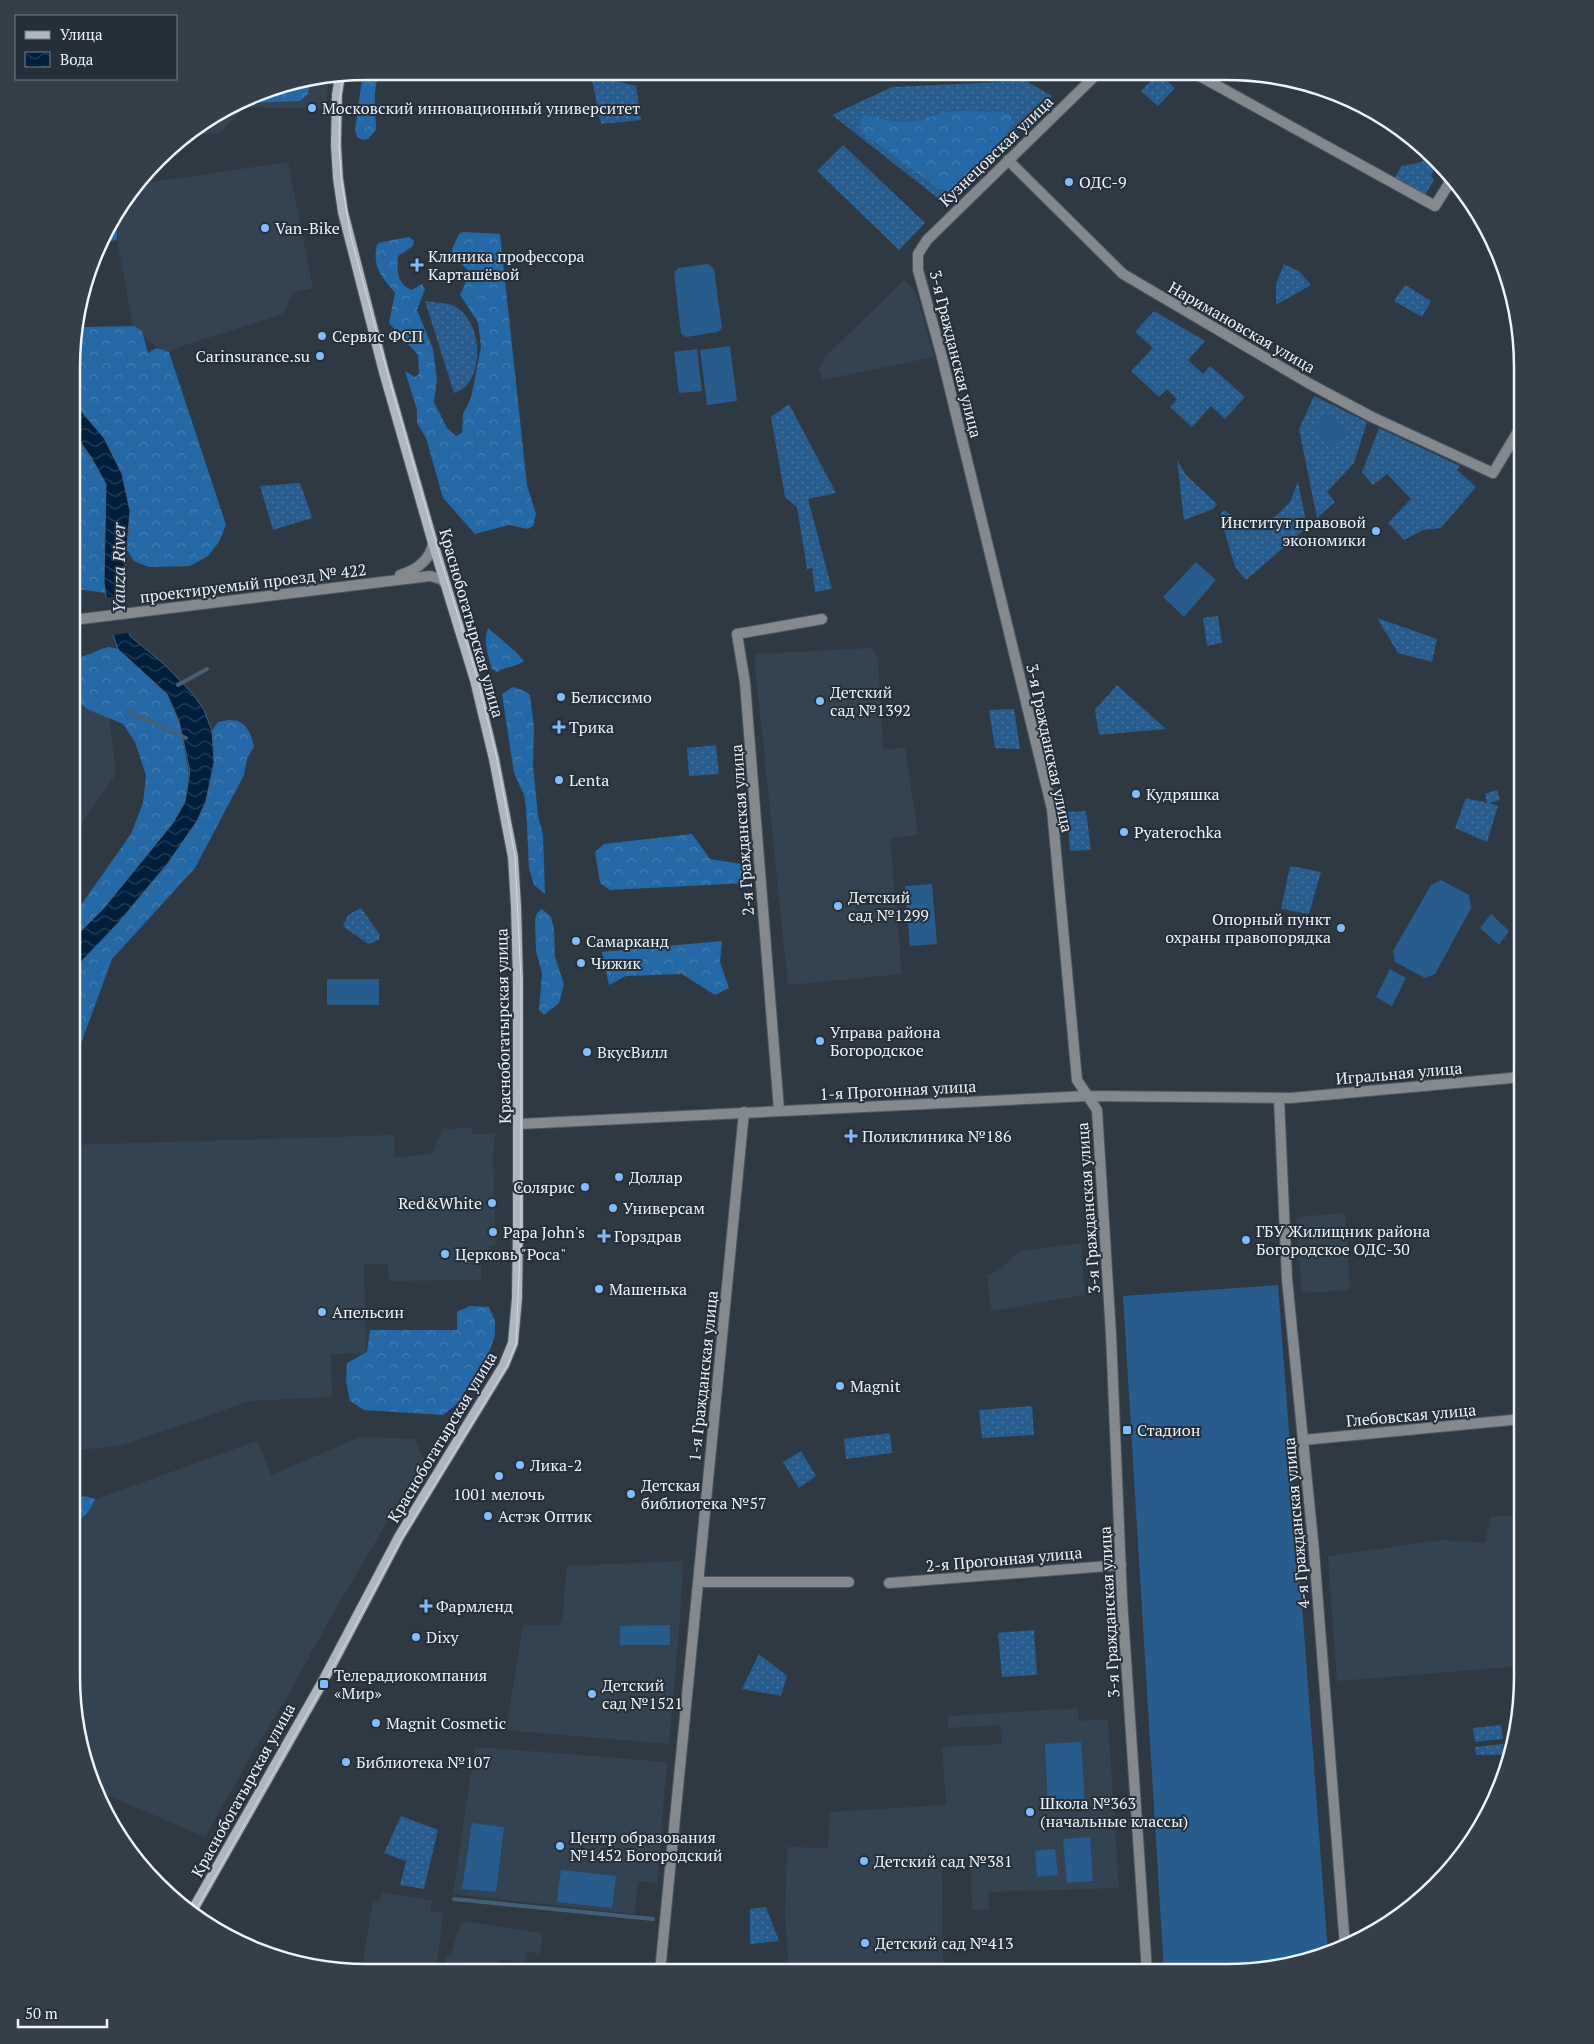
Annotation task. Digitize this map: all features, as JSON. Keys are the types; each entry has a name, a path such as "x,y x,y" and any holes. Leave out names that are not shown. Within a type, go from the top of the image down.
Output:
{"main road":[{"name":"Краснобогатырская улица","path":"195,1907 325,1676 399,1537 504,1365 513,1343 517,1298 519,1124 518,940 512,856 494,759 475,680 384,372 343,212 336,145 339,81"}],"street":[{"name":"Кузнецовская улица","path":"918,254 927,240 1091,80"},
{"path":"1207,80 1435,206 1448,184"},
{"name":"Наримановская улица","path":"1008,160 1123,274 1310,384 1372,417 1493,473 1514,438"},
{"name":"3-я Гражданская улица","path":"918,254 918,270 942,357 1052,810 1077,1080 1097,1110 1111,1334 1121,1565 1146,1964"},
{"name":"проектируемый проезд № 422","path":"378,582 412,571 425,561 432,550 433,543"},
{"name":"проектируемый проезд № 422","path":"80,619 430,576 441,579 445,583"},
{"name":"2-я Гражданская улица","path":"779,1110 745,683 737,634 822,619"},
{"name":"Игральная улица","path":"1279,1098 1514,1078"},
{"name":"1-я Прогонная улица","path":"519,1124 1087,1096 1279,1098"},
{"name":"4-я Гражданская улица","path":"1279,1098 1287,1279 1315,1561 1344,1939"},
{"name":"1-я Гражданская улица","path":"661,1964 744,1112"},
{"name":"Глебовская улица","path":"1303,1440 1514,1420"},
{"name":"2-я Прогонная улица","path":"889,1583 1121,1565"},
{"path":"698,1582 849,1582"}],"shaded area":[{"path":"592,80 611,80 636,86 641,120 601,124"},
{"path":"1151,80 1166,80 1175,88 1158,106 1141,91"},
{"path":"1026,81 1052,96 944,203 832,115 892,87"},
{"name":"Московский инновационный университет","path":"329,82 326,109 246,107 275,95"},
{"name":"Московский инновационный университет","path":"244,108 221,132 197,135 223,118"},
{"path":"843,145 925,223 899,250 817,171"},
{"path":"1424,159 1434,169 1431,175 1434,180 1425,195 1395,178 1401,166 1422,162"},
{"path":"288,162 313,288 297,292 289,299 287,308 280,315 182,346 169,352 157,348 134,326 118,245 117,224 147,183"},
{"path":"708,264 714,269 722,328 718,332 686,337 681,334 674,273 678,268"},
{"path":"1284,264 1299,271 1311,285 1276,305 1276,284"},
{"path":"904,280 916,292 934,357 823,380 819,369 825,357"},
{"path":"1405,285 1431,301 1422,317 1394,301"},
{"path":"425,301 453,305 464,314 475,332 477,343 476,366 466,386 454,393"},
{"path":"1154,311 1205,341 1188,360 1203,374 1210,366 1245,397 1225,419 1211,406 1192,427 1170,407 1177,399 1167,389 1159,397 1131,371 1153,348 1135,332"},
{"path":"730,346 737,401 707,405 700,350"},
{"path":"697,349 702,391 679,393 674,352"},
{"path":"1314,396 1367,422 1354,463 1327,492 1335,502 1317,518 1299,429"},
{"path":"789,404 836,493 808,499 832,589 815,592 812,568 807,569 797,507 785,497 771,417"},
{"path":"1327,411 1345,432 1331,445 1315,425"},
{"path":"1379,428 1460,466 1457,470 1476,487 1441,528 1423,530 1404,540 1388,523 1411,499 1387,474 1373,485 1362,472"},
{"path":"1177,460 1186,475 1217,504 1213,509 1184,520"},
{"path":"1298,481 1307,527 1246,580 1235,567 1220,515 1224,510 1241,522 1263,524 1278,514 1290,502"},
{"path":"300,483 312,518 273,530 260,486"},
{"path":"1196,562 1216,580 1184,617 1163,597"},
{"path":"1218,616 1222,643 1207,646 1203,618"},
{"path":"1377,618 1437,639 1432,662 1398,653"},
{"name":"Детский сад №1299","path":"872,648 878,660 883,749 905,748 918,834 890,839 902,974 788,985 754,654"},
{"path":"80,671 105,685 116,774 85,818 80,830"},
{"path":"1117,685 1166,729 1099,735 1095,710"},
{"path":"1014,709 1020,749 995,748 989,710"},
{"path":"716,745 719,774 689,776 687,748"},
{"path":"1497,790 1500,800 1489,803 1498,806 1487,842 1455,828 1466,798 1487,803 1485,794"},
{"path":"1086,811 1091,850 1070,851 1067,812"},
{"path":"1290,866 1321,872 1309,914 1281,909"},
{"path":"1441,880 1469,895 1471,908 1435,974 1425,978 1395,962 1393,951 1431,885"},
{"path":"932,884 937,944 910,946 905,886"},
{"path":"361,908 380,935 379,940 368,944 343,926 348,915"},
{"path":"1491,914 1509,931 1499,945 1480,928"},
{"path":"1390,969 1406,978 1392,1006 1376,997"},
{"path":"327,979 379,979 379,1005 327,1005"},
{"path":"472,1128 472,1134 495,1134 493,1157 496,1245 489,1246 490,1261 481,1261 481,1280 389,1281 388,1263 364,1265 366,1353 331,1354 332,1397 250,1401 123,1445 80,1450 80,1145 394,1135 394,1158 432,1154 443,1129"},
{"path":"1345,1213 1350,1290 1302,1293 1296,1217"},
{"path":"1081,1243 1085,1295 991,1311 987,1275 1000,1270 1019,1251"},
{"path":"1278,1285 1327,1946 1319,1949 1265,1962 1164,1964 1123,1296"},
{"path":"1032,1406 1034,1435 982,1438 979,1410"},
{"path":"890,1433 892,1453 846,1459 844,1439"},
{"path":"361,1437 415,1439 424,1460 336,1608 287,1697 205,1837 105,1794 95,1769 82,1715 80,1677 80,1505 257,1441 271,1475"},
{"path":"801,1451 816,1476 799,1488 783,1462"},
{"path":"1514,1516 1514,1667 1337,1681 1328,1556 1441,1540 1485,1543 1490,1517"},
{"name":"Детский сад №1521","path":"683,1561 669,1744 506,1730 523,1625 559,1625 562,1621 567,1566"},
{"path":"670,1625 670,1645 620,1645 620,1626"},
{"path":"1034,1630 1037,1675 1002,1677 998,1633"},
{"path":"759,1654 787,1676 781,1696 742,1689"},
{"path":"1078,1708 1079,1721 1108,1719 1119,1888 988,1892 989,1909 972,1910 970,1858 942,1858 943,1964 788,1964 785,1914 787,1847 828,1848 830,1812 946,1805 942,1747 1002,1744 1000,1725 948,1728 948,1716"},
{"path":"1501,1725 1503,1739 1475,1742 1473,1728"},
{"path":"1081,1742 1085,1805 1048,1807 1045,1744"},
{"path":"1503,1744 1504,1752 1503,1755 1476,1755 1475,1747"},
{"name":"Центр образования №1452 Богородский","path":"475,1747 667,1762 657,1883 638,1881 634,1914 453,1894"},
{"path":"401,1816 438,1830 424,1889 400,1885 406,1861 384,1853"},
{"path":"472,1823 504,1827 496,1892 462,1889"},
{"path":"1090,1837 1093,1881 1067,1883 1063,1839"},
{"path":"1055,1849 1058,1875 1037,1877 1035,1851"},
{"path":"561,1870 616,1876 612,1908 557,1902"},
{"path":"382,1893 432,1900 430,1911 443,1913 437,1964 362,1964 373,1901 379,1903"},
{"path":"766,1907 779,1941 750,1944 750,1909"},
{"path":"461,1921 543,1933 540,1954 527,1951 524,1963 499,1959 496,1964 445,1964 447,1955 451,1955"}],"green space":[{"path":"362,80 378,80 375,91 376,130 368,139 362,140 357,137 355,130"},
{"path":"309,86 308,94 300,101 255,103 275,95"},
{"path":"948,112 1010,113 1011,122 1003,140 997,147 966,179 948,191 921,176 865,135 860,125 865,115 894,122 913,122"},
{"path":"117,225 117,240 109,241"},
{"path":"464,232 500,234 527,485 536,514 533,526 528,529 509,525 475,534 443,498 426,438 417,423 417,410 405,371 415,377 419,374 418,355 389,323 395,293 379,271 376,259 377,244 409,237 414,241 413,246 398,256 400,280 412,290 422,284 425,289 417,310 433,349 437,379 434,402 447,428 456,436 462,433 463,414 471,398 481,347 478,322 460,295 470,272 452,255 452,249 459,234"},
{"path":"134,326 142,331 148,353 157,348 169,352 226,525 219,542 208,556 190,566 149,567 134,561 127,550 130,511 104,438 80,410 82,327"},
{"path":"80,441 106,484 106,593 80,590"},
{"path":"488,628 524,661 497,672 492,669 486,643"},
{"path":"109,647 118,649 167,694 179,721 189,774 185,802 173,823 104,908 80,932 80,905 131,834 143,803 146,775 135,742 123,724 87,709 80,703 80,657"},
{"path":"513,687 530,695 534,727 533,765 538,816 543,835 545,894 534,885 529,868 526,807 524,795 514,773 502,694"},
{"path":"229,720 240,722 246,727 251,736 254,746 247,759 244,775 195,868 112,959 80,1046 80,963 118,923 168,863 197,821 206,801 214,762 212,731 218,722"},
{"path":"692,834 710,859 741,864 746,883 610,890 600,883 595,852 604,844"},
{"path":"542,909 551,917 554,929 555,957 564,984 559,1003 544,1015 539,1010 542,973 536,951 535,920 537,913"},
{"path":"722,941 720,962 729,988 715,995 682,974 626,976 609,985 602,952"},
{"path":"470,1306 489,1307 495,1321 495,1335 490,1350 458,1403 443,1415 364,1410 350,1401 346,1381 347,1363 367,1352 370,1330 457,1330 457,1312"},
{"path":"84,1496 95,1499 89,1511 80,1519 80,1498"}],"water":[{"name":"Yauza River","path":"80,410 104,438 122,474 130,511 122,603 124,620 130,636 165,665 193,694 204,710 212,731 214,762 206,801 197,821 168,863 118,923 80,963 80,932 104,908 173,823 185,802 190,771 179,721 167,694 118,649 112,632 104,583 106,484 80,441"}],"pier":[{"path":"125,595 127,619 131,633 111,635 104,598"}],"waterway":[{"path":"178,685 207,669"},
{"path":"129,712 186,738"},
{"path":"454,1899 653,1919"}],"tram line":[{"path":"197,1908 324,1684 402,1538 507,1366 516,1344 521,1228 521,980 515,856 497,759 478,680 439,554 351,237 341,178 339,145 342,81"}],"place":[{"name":"Московский инновационный университет","path":"312,108"},
{"name":"ОДС-9","path":"1069,182"},
{"name":"Van-Bike","path":"265,228"},
{"name":"Клиника профессора Карташёвой","path":"417,265"},
{"name":"Сервис ФСП","path":"322,336"},
{"name":"Carinsurance.su","path":"320,356"},
{"name":"Институт правовой экономики","path":"1376,531"},
{"name":"Белиссимо","path":"561,697"},
{"name":"Детский сад №1392","path":"820,701"},
{"name":"Трика","path":"559,727"},
{"name":"Lenta","path":"559,780"},
{"name":"Кудряшка","path":"1136,794"},
{"name":"Pyaterochka","path":"1124,832"},
{"name":"Детский сад №1299","path":"838,906"},
{"name":"Опорный пункт охраны правопорядка","path":"1341,928"},
{"name":"Самарканд","path":"576,941"},
{"name":"Чижик","path":"581,963"},
{"name":"Управа района Богородское","path":"820,1041"},
{"name":"ВкусВилл","path":"587,1052"},
{"name":"Поликлиника №186","path":"851,1136"},
{"name":"Доллар","path":"619,1177"},
{"name":"Солярис","path":"585,1187"},
{"name":"Red&White","path":"492,1203"},
{"name":"Универсам","path":"613,1208"},
{"name":"Papa John's","path":"493,1232"},
{"name":"Горздрав","path":"604,1236"},
{"name":"ГБУ Жилищник района Богородское ОДС-30","path":"1246,1240"},
{"name":"Церковь \"Роса\"","path":"445,1254"},
{"name":"Машенька","path":"599,1289"},
{"name":"Апельсин","path":"322,1312"},
{"name":"Magnit","path":"840,1386"},
{"name":"Стадион","path":"1127,1430"},
{"name":"Лика-2","path":"520,1465"},
{"name":"1001 мелочь","path":"499,1476"},
{"name":"Детская библиотека №57","path":"631,1494"},
{"name":"Астэк Оптик","path":"488,1516"},
{"name":"Фармленд","path":"426,1606"},
{"name":"Dixy","path":"416,1637"},
{"name":"Телерадиокомпания «Мир»","path":"324,1684"},
{"name":"Детский сад №1521","path":"592,1694"},
{"name":"Magnit Cosmetic","path":"376,1723"},
{"name":"Библиотека №107","path":"346,1762"},
{"name":"Школа №363 (начальные классы)","path":"1030,1812"},
{"name":"Центр образования №1452 Богородский","path":"560,1846"},
{"name":"Детский сад №381","path":"864,1861"},
{"name":"Детский сад №413","path":"865,1943"}]}
